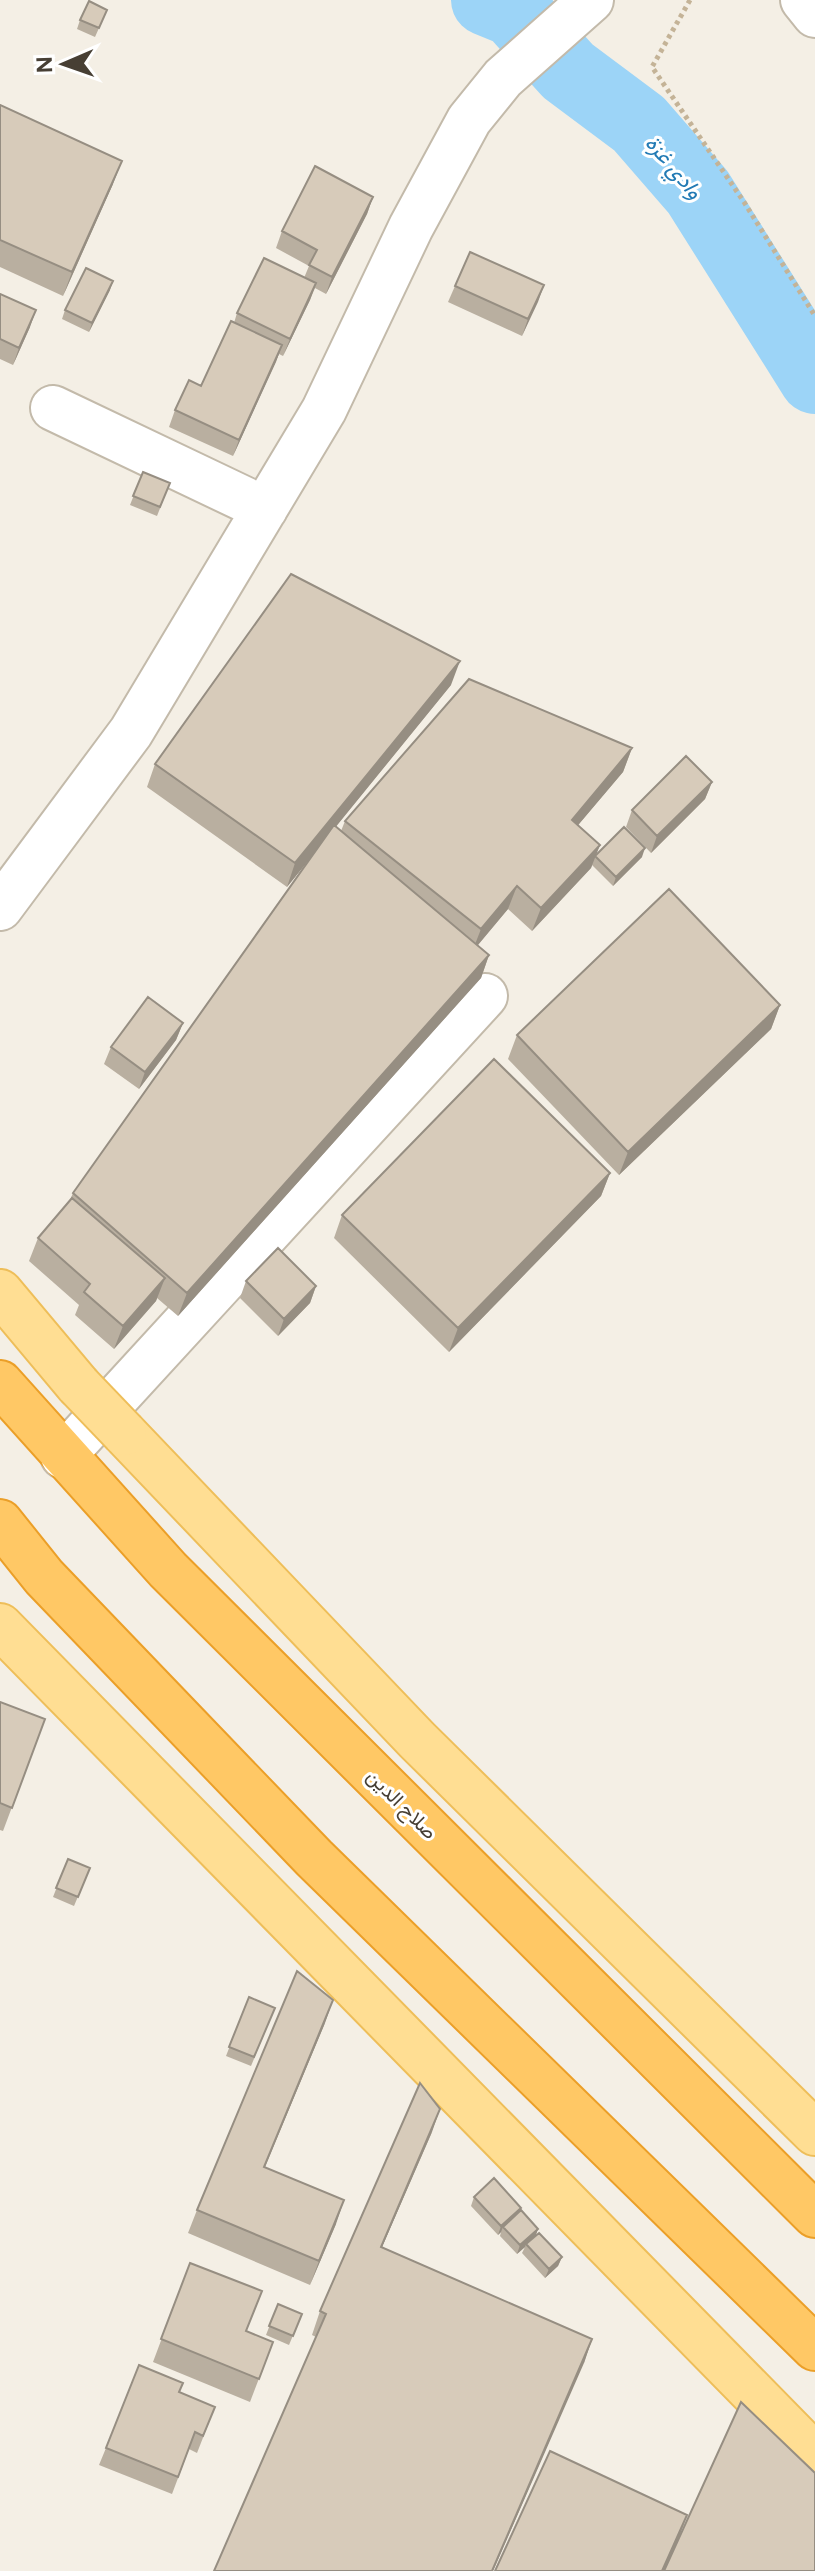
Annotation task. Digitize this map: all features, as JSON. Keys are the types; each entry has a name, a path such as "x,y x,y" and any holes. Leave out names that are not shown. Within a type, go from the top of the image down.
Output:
{"highway":[{"name":"صلاح الدين","path":"0,1383 168,1570 815,2215"},
{"path":"0,1522 44,1577 314,1858 815,2348"}],"main road":[{"path":"0,1292 78,1385 417,1740 815,2133"},
{"path":"0,1626 815,2456"}],"street":[{"path":"803,0 815,15"},
{"path":"0,908 131,732 324,410 411,227 469,120 503,78 586,3"},
{"path":"53,408 265,509"},
{"path":"63,1456 485,996"}],"path":[{"path":"690,0 652,67 744,202 815,316"}],"building":[{"path":"89,1 107,10 99,28 80,20"},
{"path":"0,105 122,161 72,272 0,240"},
{"path":"315,166 373,197 332,277 309,265 317,250 282,231"},
{"path":"470,252 544,285 528,319 455,286"},
{"path":"264,258 316,283 290,339 237,313"},
{"path":"86,268 113,281 92,323 65,310"},
{"path":"0,294 36,310 19,348 0,339"},
{"path":"231,321 282,345 239,440 175,410 189,380 201,386"},
{"path":"143,472 170,483 160,507 133,496"},
{"path":"291,574 460,661 295,863 155,764"},
{"path":"469,679 632,748 572,820 600,845 541,908 517,886 481,929 345,821"},
{"path":"686,756 712,782 657,836 632,810"},
{"path":"334,825 489,955 187,1293 73,1193"},
{"path":"624,827 645,848 616,877 595,856"},
{"path":"669,889 780,1005 628,1152 517,1035"},
{"path":"148,997 183,1023 145,1072 111,1047"},
{"path":"494,1059 610,1173 458,1328 342,1215"},
{"path":"72,1198 165,1278 123,1326 84,1292 90,1284 38,1238"},
{"path":"278,1248 316,1286 284,1319 246,1281"},
{"path":"0,1702 45,1719 12,1808 0,1803"},
{"path":"68,1859 90,1868 78,1897 56,1888"},
{"path":"297,1971 333,2000 264,2167 344,2200 319,2261 197,2210"},
{"path":"249,1997 275,2008 254,2057 229,2047"},
{"path":"420,2083 440,2109 381,2247 592,2339 492,2571 214,2571 326,2314 320,2311"},
{"path":"494,2178 521,2208 501,2226 474,2197"},
{"path":"521,2210 538,2229 520,2245 503,2227"},
{"path":"539,2233 562,2257 549,2269 526,2244"},
{"path":"190,2263 262,2291 246,2331 273,2342 259,2379 161,2339"},
{"path":"278,2304 302,2314 293,2336 269,2326"},
{"path":"139,2365 183,2383 179,2392 215,2407 203,2436 195,2432 178,2477 106,2448"},
{"path":"741,2402 815,2473 815,2571 664,2571"},
{"path":"550,2451 687,2515 662,2571 495,2571"}],"waterway":[{"name":"وادي غزة","path":"487,0 514,11 568,71 639,124 698,192 815,378"}]}
